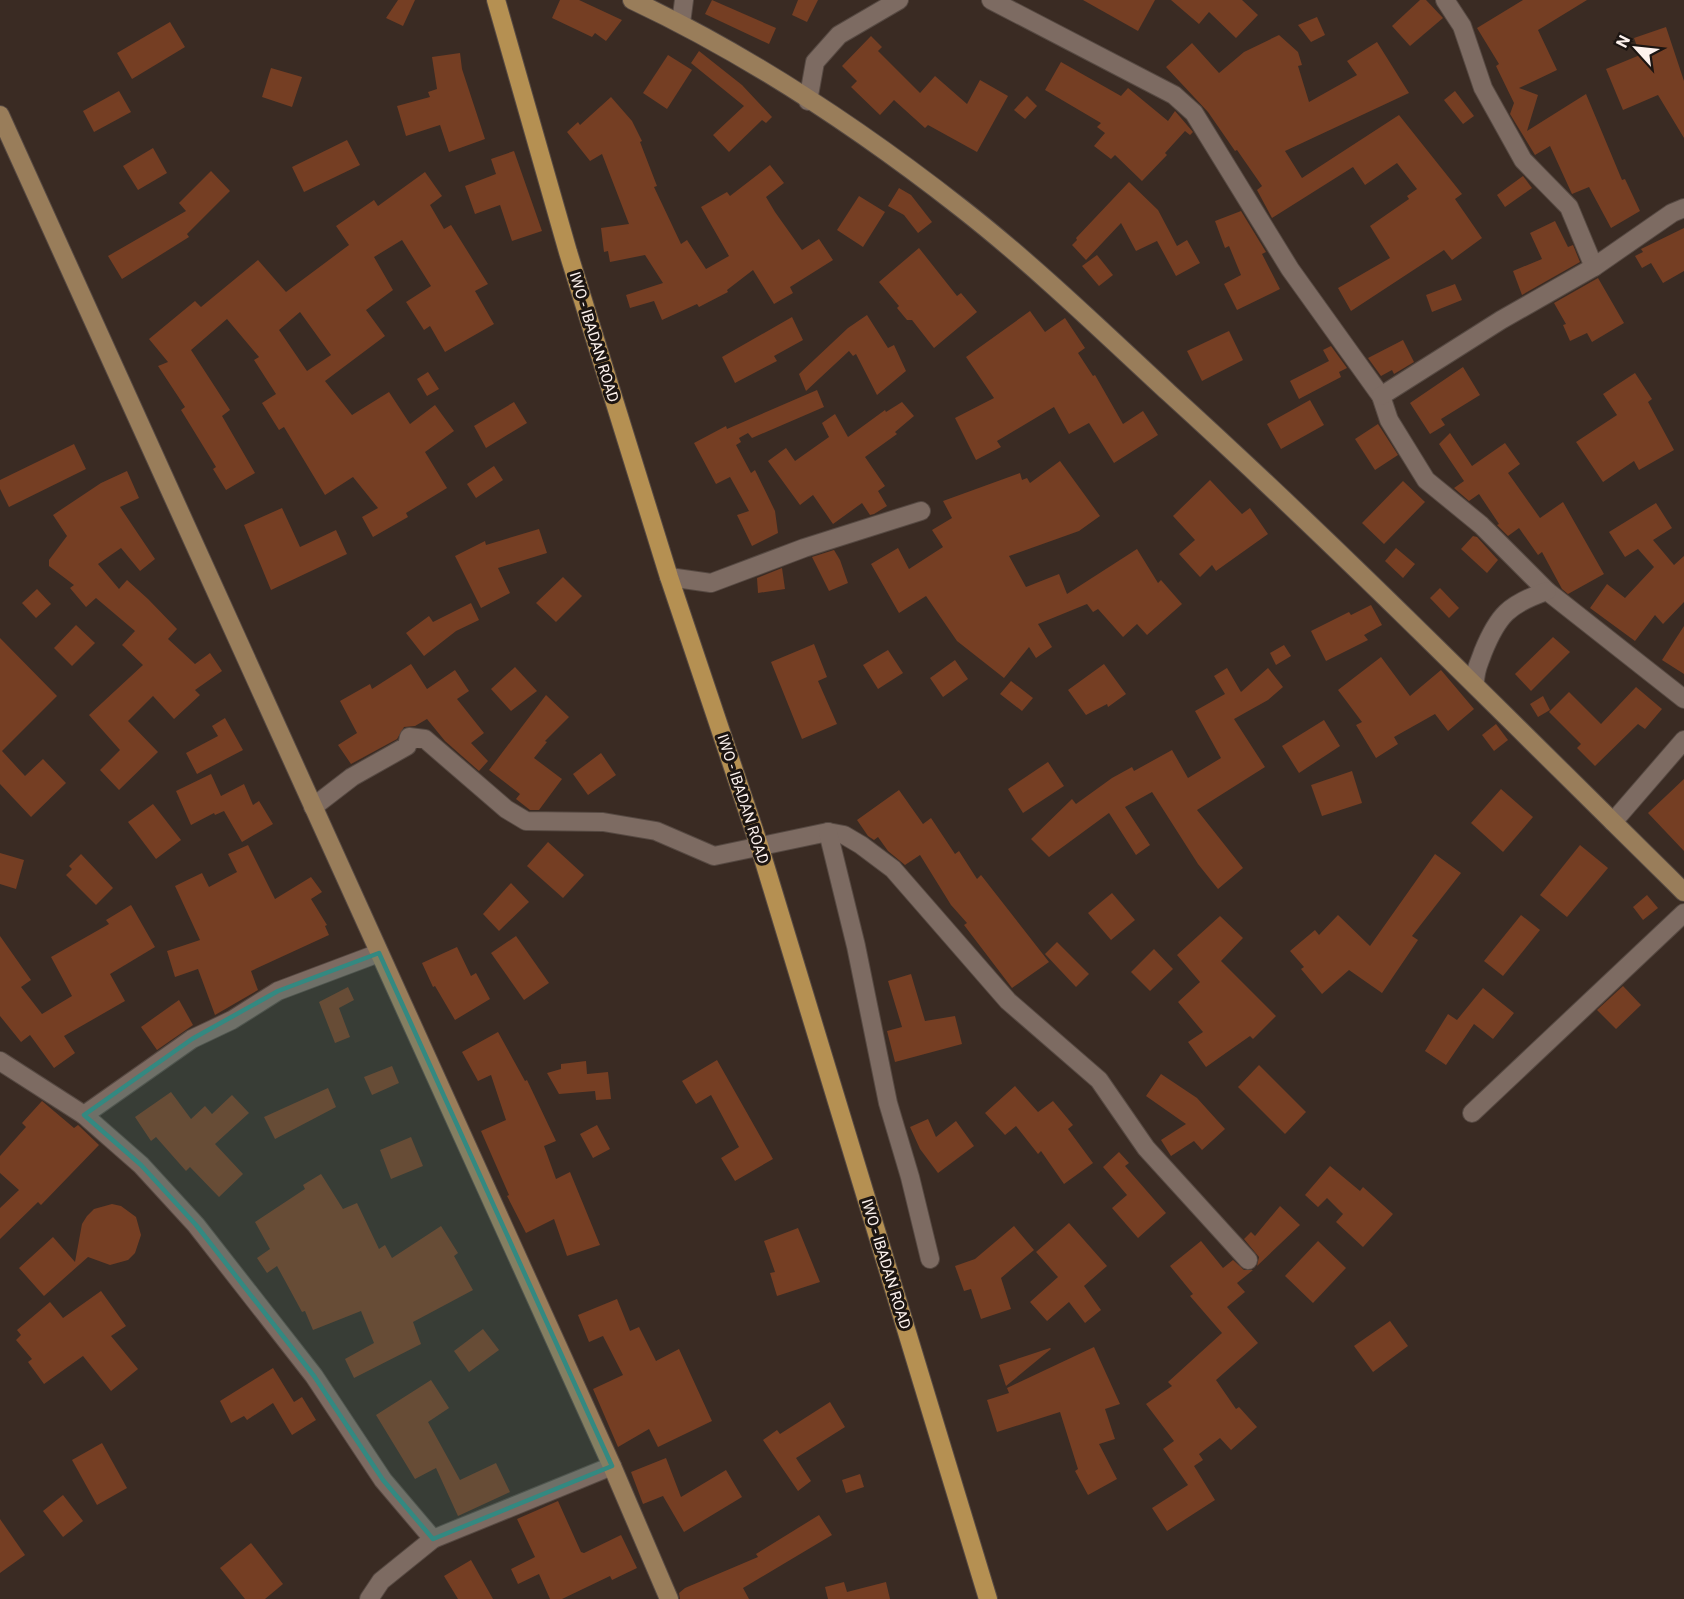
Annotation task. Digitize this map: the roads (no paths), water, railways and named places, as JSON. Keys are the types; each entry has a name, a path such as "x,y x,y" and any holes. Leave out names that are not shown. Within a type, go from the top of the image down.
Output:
{"main road":[{"name":"IWO - IBADAN ROAD","path":"496,0 568,252 669,577 759,845 988,1599"}],"street":[{"path":"632,0 681,22 869,140 963,209 1046,279 1243,460 1475,683 1684,892"},
{"path":"681,22 684,0"},
{"path":"808,100 815,62 839,35 899,0"},
{"path":"992,0 1174,95 1194,113 1290,269 1381,396 1389,420 1426,480 1481,525 1547,591 1684,699"},
{"path":"1445,0 1462,26 1483,88 1523,160 1569,207 1594,267"},
{"path":"0,115 612,1466 669,1599"},
{"path":"1381,396 1501,320 1594,267 1672,213 1684,208"},
{"path":"669,577 711,583 804,548 921,511"},
{"path":"1475,683 1475,667 1491,630 1520,600 1547,591"},
{"path":"313,807 352,777 407,746 409,736 424,739 506,809 526,821 603,822 656,831 714,856 828,832 844,835 893,869 1008,1001 1099,1080 1146,1148 1248,1260"},
{"path":"1613,822 1684,740"},
{"path":"828,832 856,945 888,1103 910,1177 930,1259"},
{"path":"1472,1113 1684,913"},
{"path":"84,1116 192,1039 232,1020 278,991 379,953"},
{"path":"0,1061 84,1116 141,1165 196,1225 314,1376 383,1480 434,1539"},
{"path":"369,1599 381,1581 434,1539 612,1466"}]}
